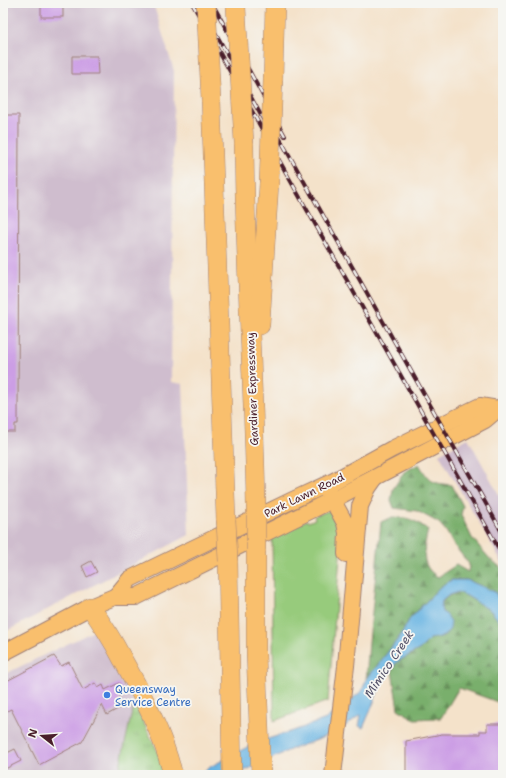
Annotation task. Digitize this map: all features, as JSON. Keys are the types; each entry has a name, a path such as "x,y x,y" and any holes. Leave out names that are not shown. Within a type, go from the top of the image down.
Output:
{"highway":[{"path":"206,3 228,561 232,775"},
{"path":"255,445 257,378 269,183 275,3"},
{"name":"Gardiner Expressway","path":"235,5 244,143 244,205 255,445 256,654 261,775"},
{"path":"90,607 102,623 143,696 167,753 172,771"}],"main road":[{"name":"Park Lawn Road","path":"3,653 90,607 116,596 136,597 333,490 392,449 480,406 500,407"},
{"name":"Park Lawn Road","path":"333,490 376,476 485,420 500,407"},
{"path":"325,775 341,669 360,506 368,488 376,476"},
{"path":"333,490 350,511 356,545"},
{"path":"333,490 347,533 341,669 333,775"}],"shaded area":[{"path":"3,3 153,3 174,71 171,382 183,384 189,535 3,633"},
{"path":"468,438 503,502 503,564 439,454"},
{"path":"98,629 134,703 118,775 3,775 3,675"}],"green space":[{"path":"419,464 426,475 435,482 452,485 463,506 461,515 472,538 490,559 503,569 503,607 495,592 467,580 452,580 440,587 409,620 401,635 366,680 381,522 387,519 400,517 406,518 417,522 428,530 424,550 425,562 432,573 438,577 456,565 468,572 469,564 439,523 417,511 394,508 391,500 393,489 404,472"},
{"path":"332,511 342,533 328,701 274,721 272,536 307,520 308,522 315,519 314,516"},
{"path":"458,592 491,611 503,626 503,704 459,688 441,718 414,719 398,709 392,671 397,662 420,649 430,639 444,636 447,615 442,612 442,604 447,597"},
{"path":"134,703 157,750 164,775 118,775"}],"water":[{"name":"Mimico Creek","path":"452,580 467,580 495,592 503,607 503,626 491,611 467,596 458,592 449,595 442,601 441,607 442,612 447,615 451,622 450,629 444,636 430,639 420,649 397,662 381,683 363,728 359,726 360,715 343,728 235,775 200,775 208,768 255,743 326,719 362,691 366,680 401,635 409,620 440,587"}],"building":[{"path":"41,3 63,3 63,17 41,17"},
{"path":"72,56 97,56 98,74 72,74"},
{"path":"3,115 19,115 18,424 15,424 15,432 3,432"},
{"path":"91,561 97,572 87,577 82,566"},
{"path":"54,656 61,666 69,662 83,690 95,683 98,688 103,685 105,690 119,683 123,690 118,700 121,707 107,715 102,705 82,742 39,765 11,709 3,713 3,683"},
{"path":"487,724 503,724 503,775 406,775 406,741 442,734 480,734 480,731 487,731"},
{"path":"15,749 21,761 3,770 3,755"}],"railway":[{"path":"192,3 289,178 503,556"},
{"path":"199,3 274,139"},
{"path":"212,3 285,136"},
{"path":"275,130 503,534"}],"place":[{"name":"Queensway Service Centre","path":"107,695"}]}
